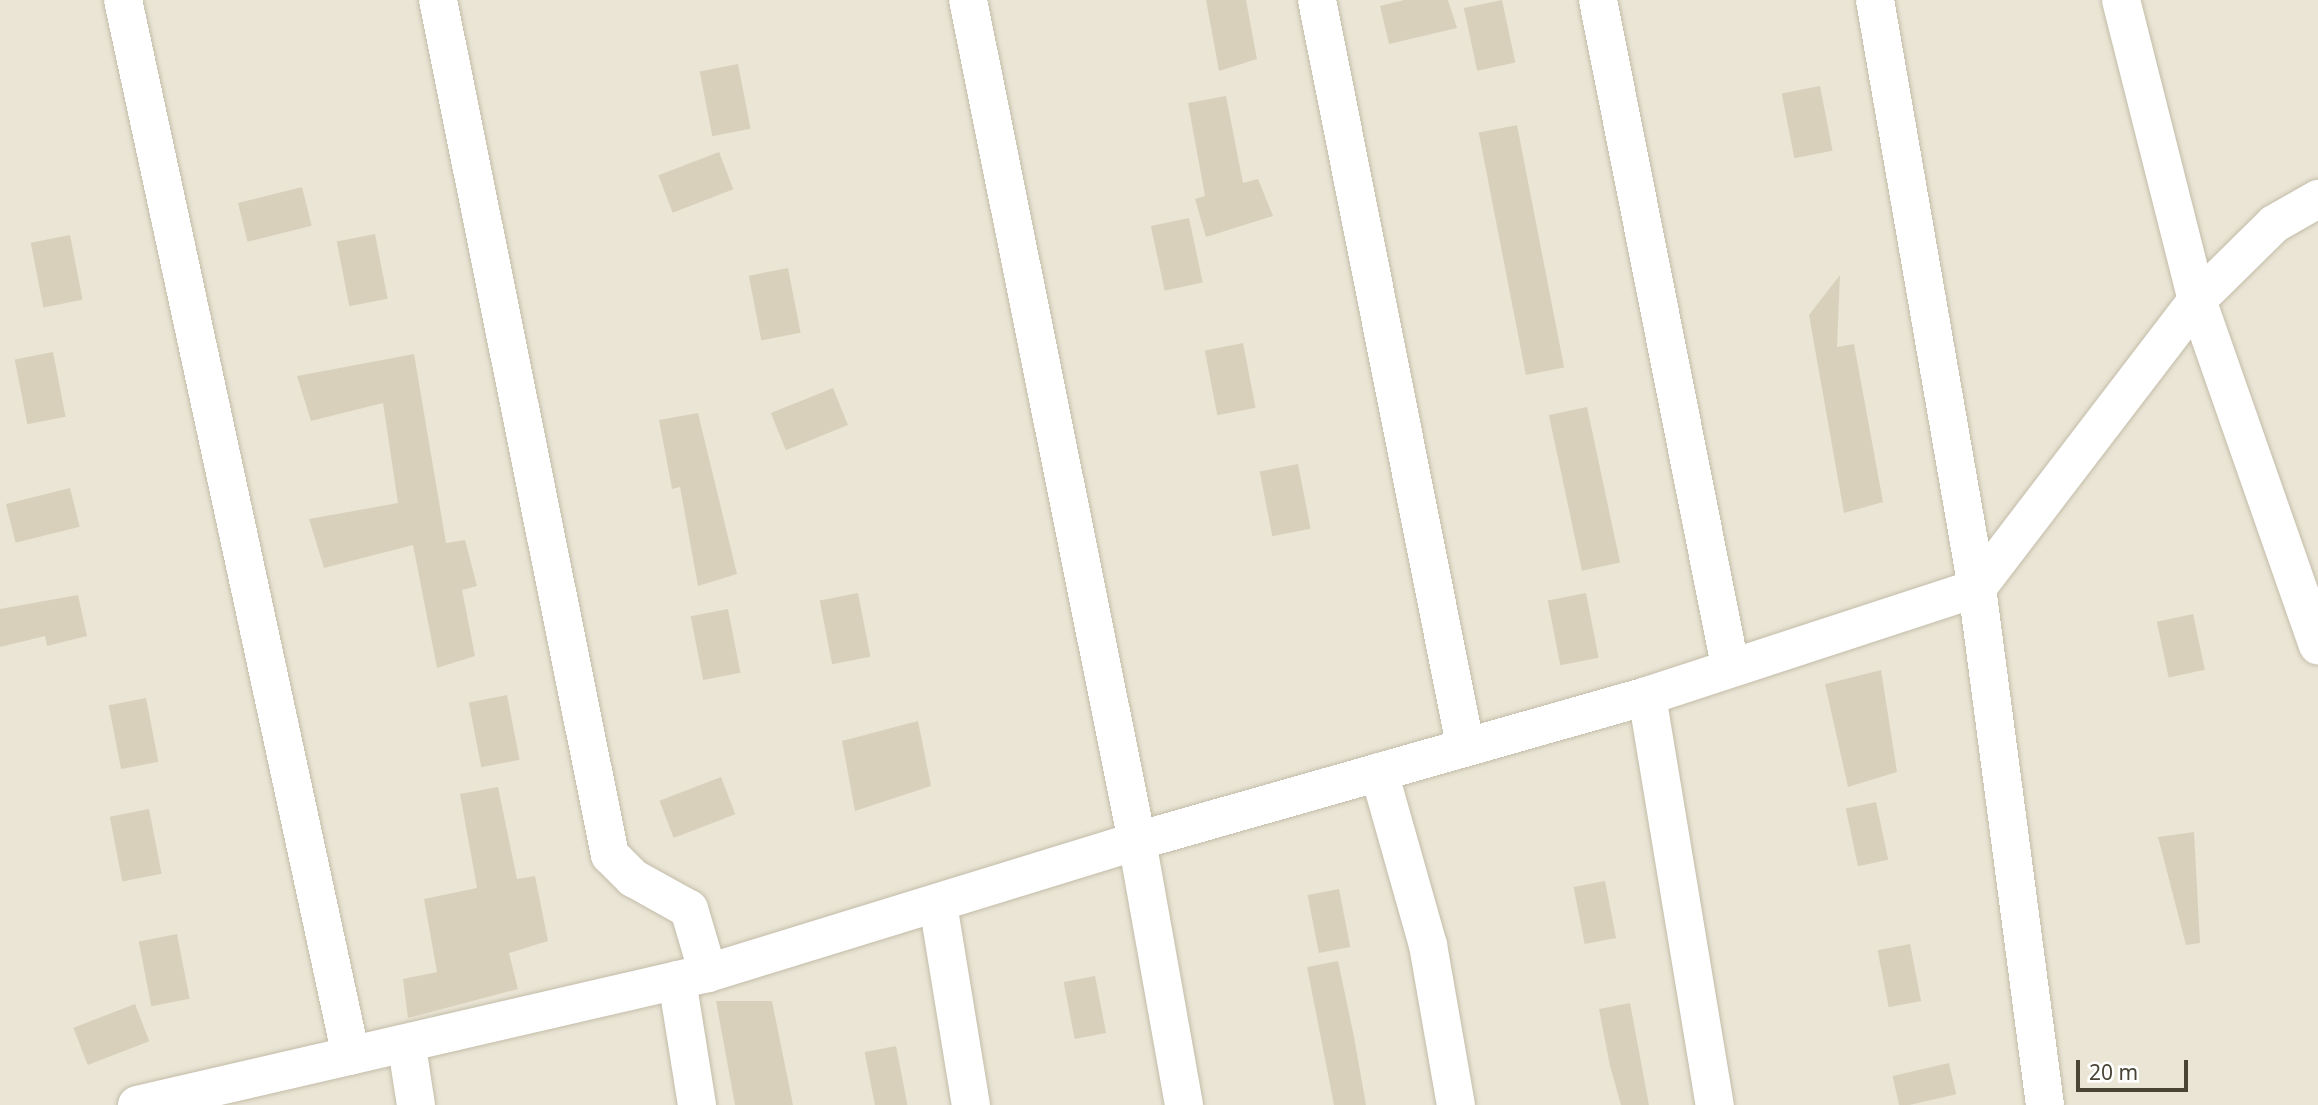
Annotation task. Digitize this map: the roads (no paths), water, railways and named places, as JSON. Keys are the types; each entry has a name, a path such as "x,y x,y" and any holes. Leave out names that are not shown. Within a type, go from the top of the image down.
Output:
{"street":[{"path":"123,0 351,1056"},
{"path":"438,0 610,855 633,878 689,909 697,1105"},
{"path":"968,0 1137,841 1184,1105"},
{"path":"1317,0 1465,744"},
{"path":"1598,0 1730,666"},
{"path":"1875,0 1977,588 2045,1105"},
{"path":"2121,0 2197,300 2318,645"},
{"path":"137,1105 351,1056 407,1046 693,977 1465,744 1647,695 1977,588 2197,300 2274,225 2318,177"},
{"path":"2274,225 2318,199"},
{"path":"1647,695 1715,1105"},
{"path":"1379,772 1428,945 1456,1105"},
{"path":"938,904 971,1105"},
{"path":"407,1046 415,1105"}]}
